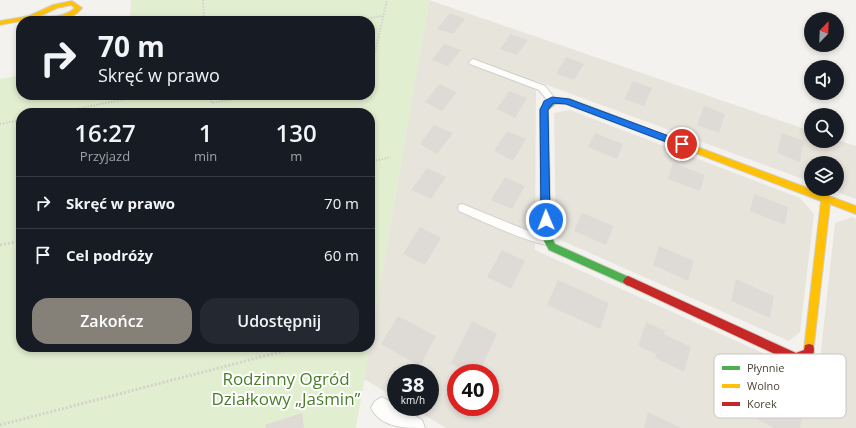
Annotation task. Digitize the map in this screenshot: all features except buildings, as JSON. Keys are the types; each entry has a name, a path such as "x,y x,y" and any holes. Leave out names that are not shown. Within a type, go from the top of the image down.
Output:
{"street":[{"path":"0,23 16,20"},
{"path":"787,354 559,251 547,241 544,110 547,103 552,100 567,101 856,210"},
{"path":"808,354 826,199"},
{"path":"382,408 414,428"}],"lane":[{"path":"473,62 542,88 552,100"},
{"path":"462,208 535,238 547,241"}],"path":[{"path":"203,0 204,16"},
{"path":"375,51 387,0"},
{"path":"375,17 383,16"},
{"path":"81,108 121,100"},
{"path":"211,100 212,103 229,100"},
{"path":"0,124 16,121"},
{"path":"375,161 391,157"},
{"path":"0,245 16,241"},
{"path":"0,425 280,352"}],"shaded area":[{"path":"429,0 804,129 804,148 844,148 844,142 856,146 856,199 844,195 844,156 804,156 804,179 536,81 535,250 765,354 714,354 714,418 846,418 846,354 821,354 835,223 852,217 856,219 856,428 446,428 426,416 439,416 439,364 387,364 387,393 364,379 369,352 375,352 375,315"},
{"path":"570,110 800,198 814,214 800,332 789,341 556,238 554,113"}],"green space":[{"name":"Rodzinny Ogród Działkowy „Jaśmin”","path":"131,0 429,0 375,317 375,108 16,108 16,352 369,352 356,428 0,428 0,79 16,76 16,100 375,100 375,16 130,16"}],"traffic: fast":[{"path":"628,281 552,247 546,236 544,109 554,101 567,101 646,131"}],"traffic: slow":[{"path":"34,16 55,6 72,3 79,8 67,16"},
{"path":"0,23 16,20"},
{"path":"646,131 856,210"},
{"path":"809,349 826,199"}],"traffic: jam":[{"path":"628,281 787,354"},
{"path":"808,354 809,349"}],"route":[{"path":"546,220 544,110 547,103 552,100 567,101 682,144"}]}
